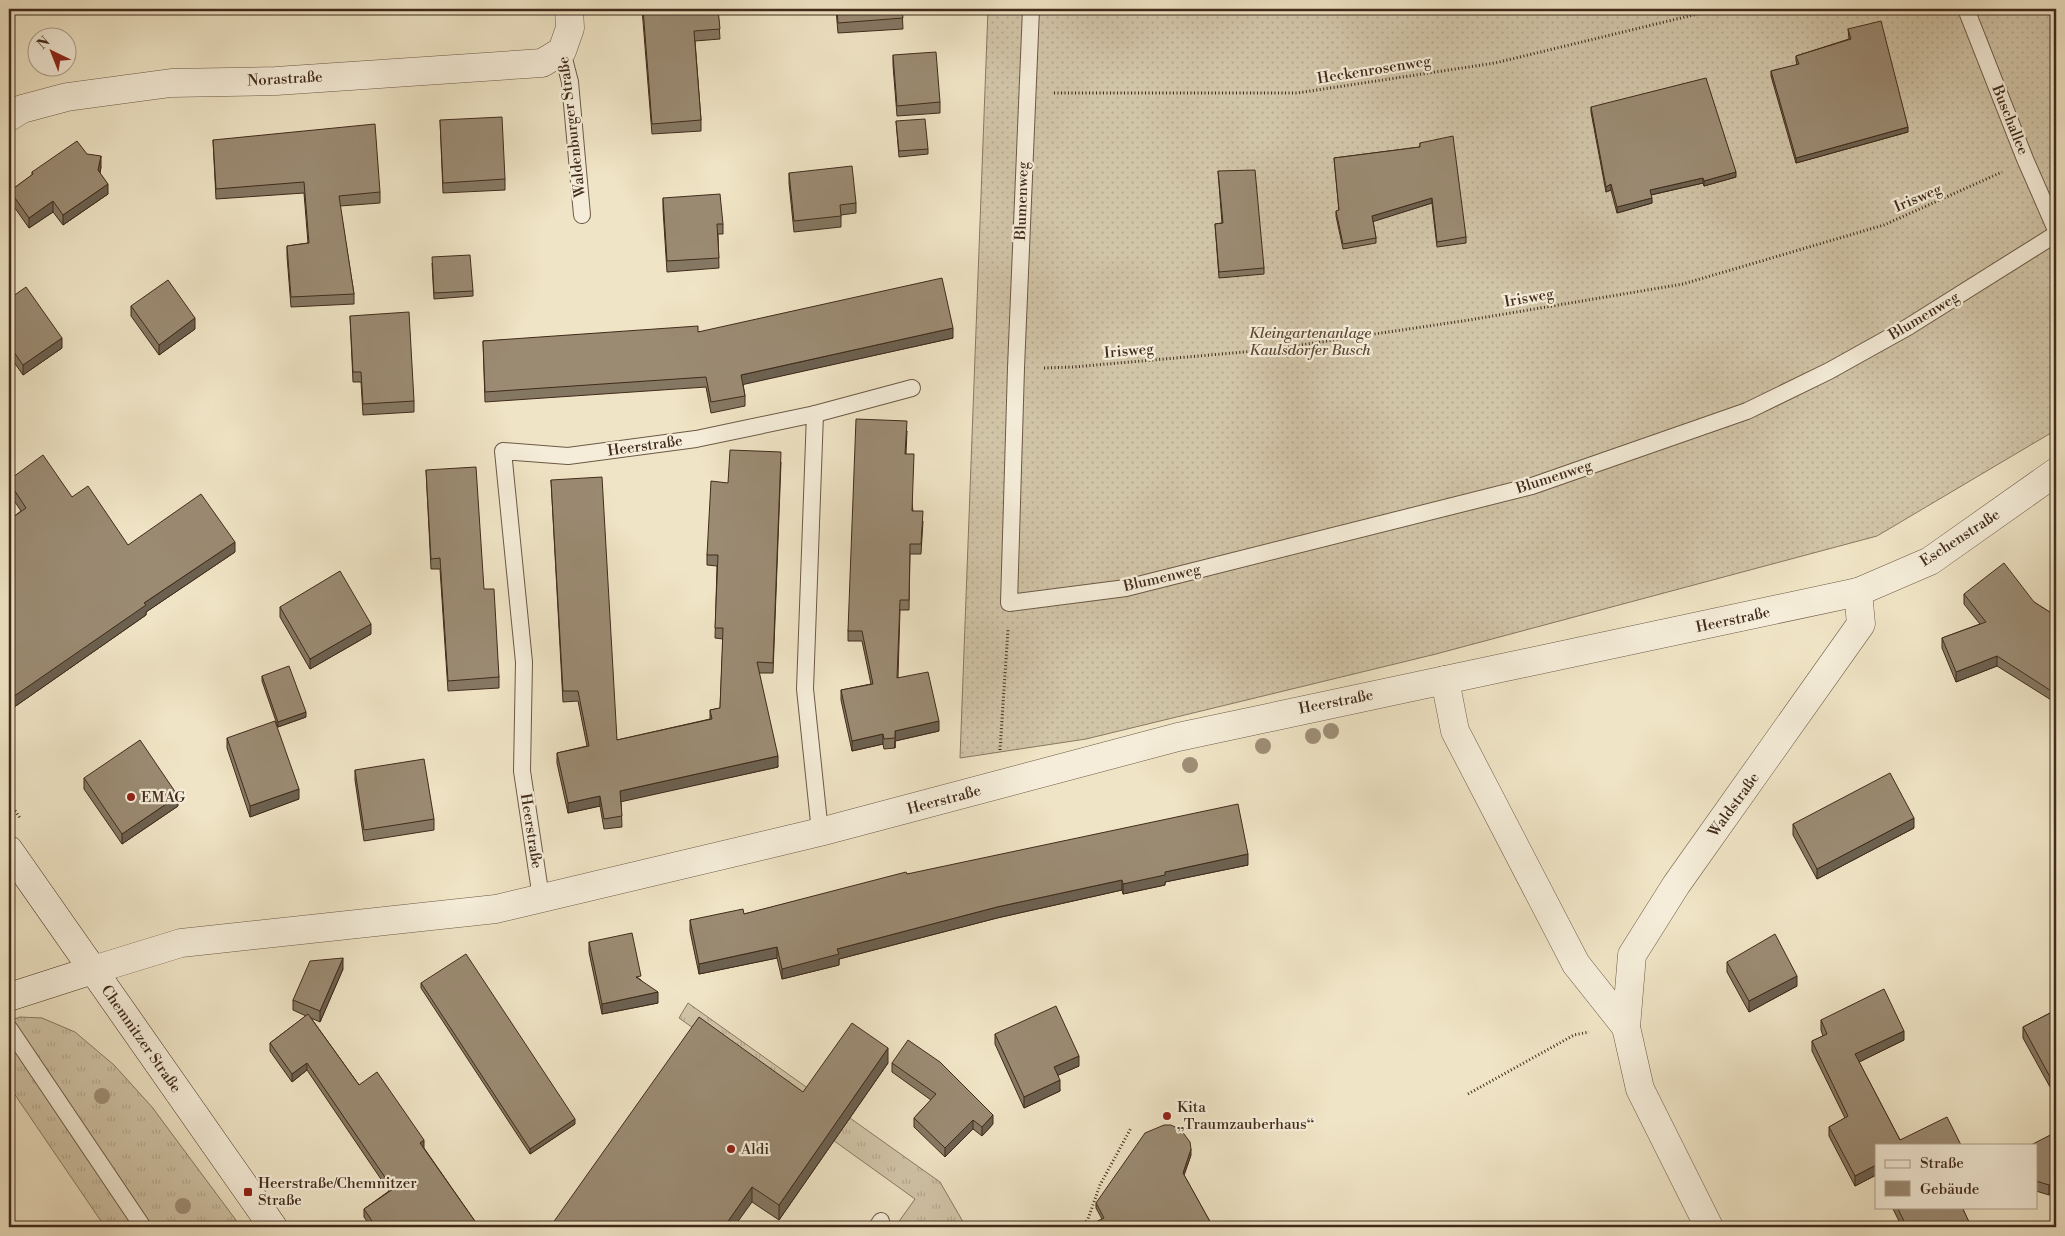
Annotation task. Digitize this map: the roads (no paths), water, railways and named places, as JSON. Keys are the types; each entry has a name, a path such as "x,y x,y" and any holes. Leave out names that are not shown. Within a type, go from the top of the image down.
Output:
{"street":[{"name":"Waldenburger Straße","path":"562,51 570,28 569,9"},
{"name":"Norastraße","path":"9,117 22,108 67,97 171,83 276,80 542,63 562,51"},
{"name":"Eschenstraße","path":"1858,592 1930,561 2055,474"},
{"name":"Heerstraße","path":"9,997 181,944 496,909 820,832 1178,737 1299,709 1858,592"},
{"name":"Waldstraße","path":"1710,1227 1640,1089 1626,1027 1632,955 1676,885 1861,624 1858,592"},
{"name":"Waldstraße","path":"1444,680 1455,731 1576,964 1626,1027"},
{"name":"Chemnitzer Straße","path":"9,850 273,1227"}],"lane":[{"name":"Blumenweg","path":"1031,9 1026,94 1009,603 1126,588 1532,486 1728,418 1747,411 1829,371 1892,336 2056,234"},
{"name":"Buschallee","path":"1966,9 2025,159 2056,230"},
{"name":"Waldenburger Straße","path":"562,51 570,82 582,216"},
{"path":"820,832 805,689 816,414 912,388"},
{"name":"Heerstraße","path":"541,898 522,771 524,662 503,452 568,456 696,439 816,414"},
{"path":"9,1028 143,1227"}],"place":[{"name":"EMAG","path":"131,797"},
{"name":"Kita „Traumzauberhaus“","path":"1167,1116"},
{"name":"Aldi","path":"731,1149"},
{"name":"Heerstraße/Chemnitzer Straße","path":"248,1192"}],"park label":[{"name":"Kleingartenanlage Kaulsdorfer Busch","path":"1310,342"}]}
